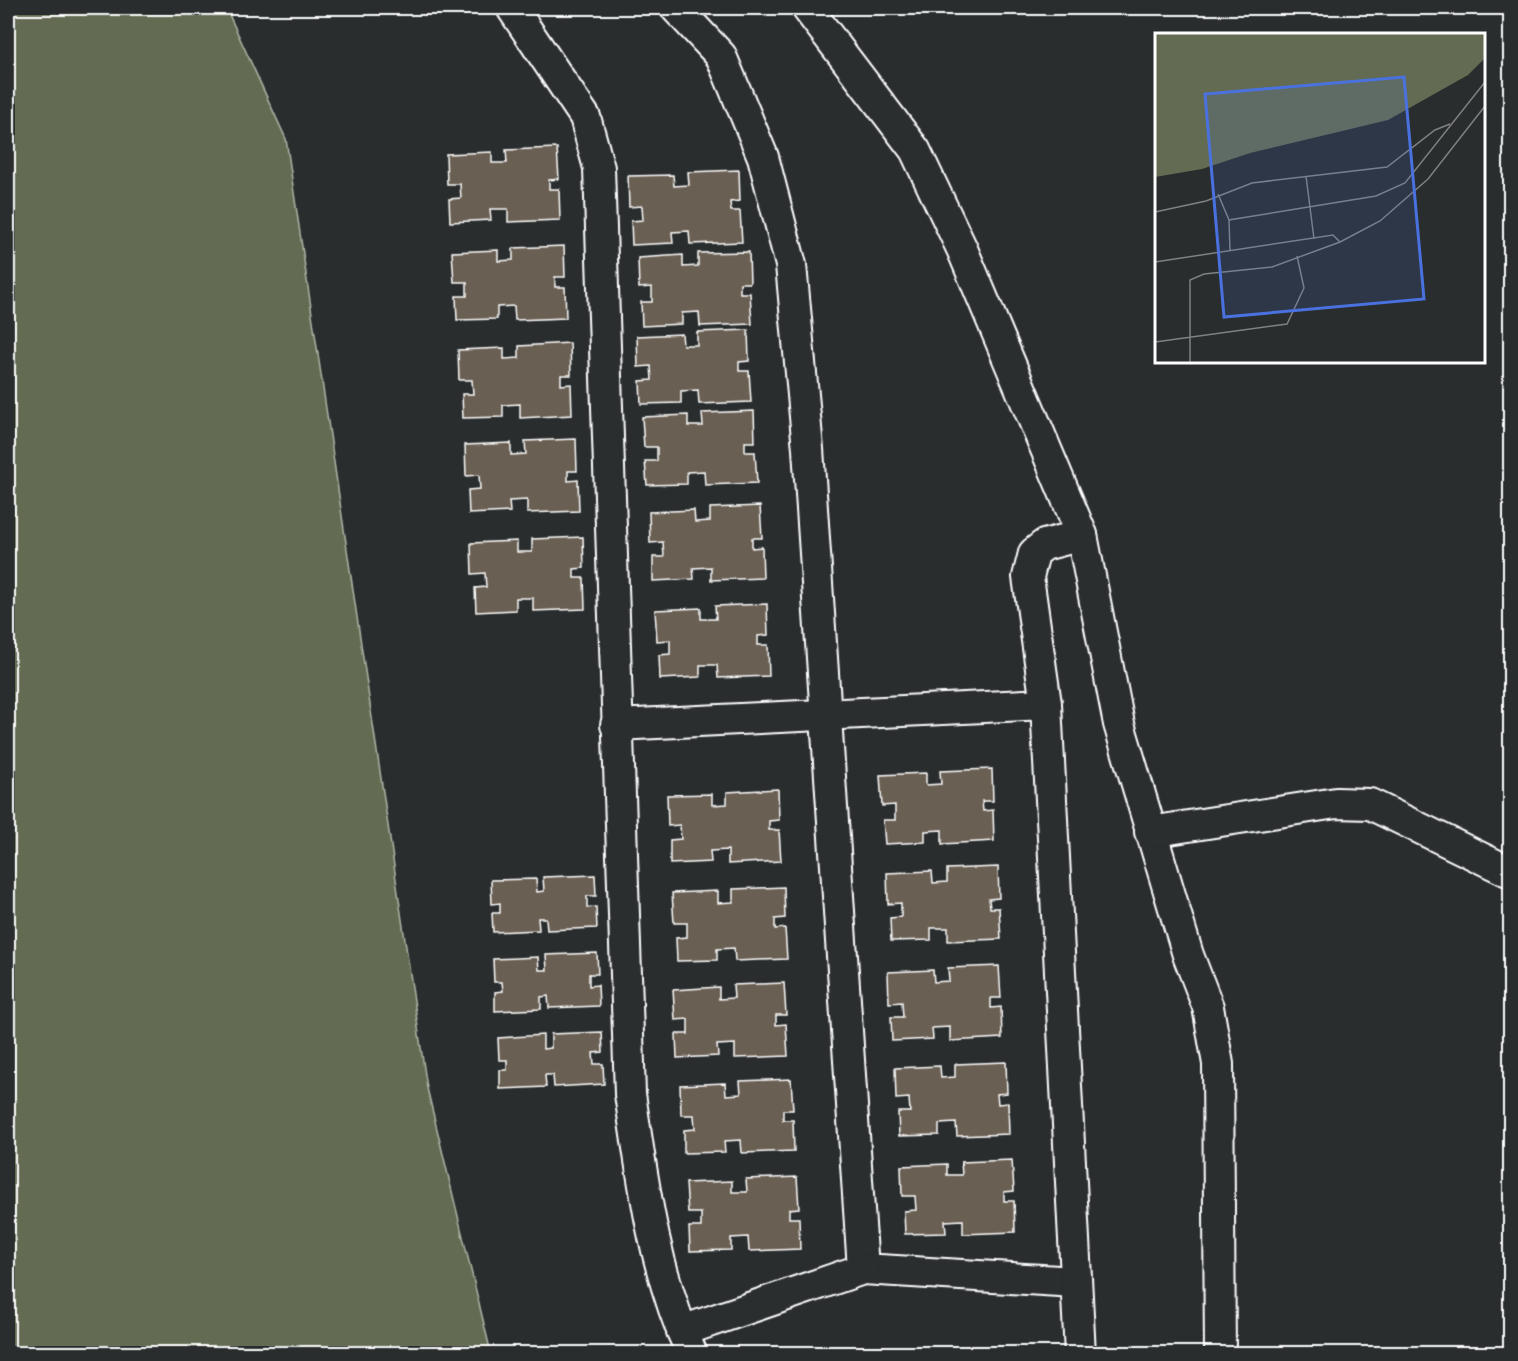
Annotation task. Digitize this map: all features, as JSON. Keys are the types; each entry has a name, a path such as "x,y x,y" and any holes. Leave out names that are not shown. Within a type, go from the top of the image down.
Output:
{"street":[{"path":"512,8 585,117 599,168 630,1094 648,1218 687,1342 863,1269 1076,1282"},
{"path":"676,8 721,56 763,157 790,265 808,448 863,1269"},
{"path":"807,8 915,150 962,249 1082,535 1119,724 1188,955 1208,1007 1218,1064 1220,1353"},
{"path":"1080,1353 1046,704 1028,577 1029,562 1034,553 1044,545 1082,535"},
{"path":"616,725 1046,704"},
{"path":"1150,832 1336,803 1370,804 1510,872"}],"green space":[{"path":"8,8 226,8 286,139 427,1088 491,1353 8,1353"}],"building":[{"path":"557,148 559,179 549,180 549,189 559,189 560,220 508,222 508,209 490,209 491,220 450,222 449,199 461,198 460,184 447,184 446,154 492,152 492,163 507,163 506,150"},
{"path":"739,170 740,201 730,202 731,211 740,211 742,242 690,244 689,231 672,232 673,243 632,245 631,221 643,220 642,206 629,207 628,176 673,175 674,186 689,185 688,172"},
{"path":"564,246 565,277 555,277 555,287 565,287 566,318 515,320 514,306 497,307 497,319 457,320 456,296 467,296 467,282 454,282 452,252 498,250 498,261 513,260 513,248"},
{"path":"749,252 750,283 740,283 740,293 750,293 752,324 700,326 699,312 682,313 682,324 642,326 641,302 652,302 652,287 639,288 638,258 683,255 683,267 698,266 698,253"},
{"path":"748,330 749,361 739,362 739,371 749,371 751,402 699,404 698,390 681,391 681,403 641,404 640,381 652,380 651,366 638,367 637,336 682,334 683,345 697,345 697,332"},
{"path":"570,343 571,375 561,375 561,385 571,384 572,415 520,418 520,404 503,405 503,417 463,418 462,394 473,394 472,380 459,380 458,350 504,348 504,359 519,358 519,346"},
{"path":"754,411 755,442 745,442 745,452 755,452 757,483 705,485 704,471 687,472 687,484 647,485 645,461 657,461 657,447 644,447 642,417 688,415 688,426 703,426 702,413"},
{"path":"576,439 577,471 568,471 568,481 578,480 579,511 527,513 527,500 509,501 510,512 469,514 468,490 480,489 479,475 466,476 465,445 511,443 511,455 526,454 525,441"},
{"path":"760,506 762,538 752,538 752,548 762,547 763,578 711,580 711,567 693,568 694,579 653,581 653,557 664,557 663,542 650,543 649,512 694,510 695,522 710,521 710,508"},
{"path":"583,537 584,568 574,569 574,578 584,578 585,609 533,611 533,598 516,598 516,610 476,612 475,588 486,587 485,573 472,574 471,543 517,541 517,552 532,552 532,539"},
{"path":"767,604 768,635 758,636 758,645 768,645 769,676 718,678 717,665 700,665 700,677 660,679 659,655 670,654 670,640 657,641 655,610 701,608 701,619 716,619 715,606"},
{"path":"992,769 993,801 982,801 983,811 993,810 994,841 942,844 942,830 925,831 925,842 885,844 883,820 895,820 895,805 882,806 880,775 926,773 926,785 941,784 940,771"},
{"path":"778,789 779,820 769,821 769,830 779,830 781,861 728,864 728,850 710,851 711,862 670,864 670,840 681,839 680,825 668,826 667,795 712,794 712,805 727,804 727,792"},
{"path":"998,867 999,898 989,899 990,908 999,908 1001,939 948,941 948,928 931,928 931,940 891,941 890,918 901,917 901,903 888,904 887,873 932,871 933,883 947,882 947,869"},
{"path":"595,875 596,896 587,896 587,908 596,907 597,928 547,930 546,918 538,918 539,930 493,932 492,913 500,913 500,903 492,904 491,880 536,879 537,892 544,891 543,877"},
{"path":"784,887 785,918 775,919 775,929 785,928 787,959 735,961 734,948 717,949 717,960 677,961 676,938 687,937 687,923 674,923 672,893 718,891 718,903 733,902 733,889"},
{"path":"597,953 598,974 589,974 589,986 598,985 599,1006 549,1008 548,996 541,997 541,1009 495,1011 495,992 503,991 502,982 494,982 493,959 538,957 539,970 547,970 546,955"},
{"path":"999,966 1001,998 991,998 991,1008 1001,1007 1002,1038 950,1041 950,1027 932,1028 933,1039 892,1041 891,1017 903,1017 902,1002 889,1003 888,972 933,970 934,982 949,981 948,968"},
{"path":"784,983 786,1015 776,1015 776,1025 786,1024 788,1056 735,1058 735,1044 717,1045 718,1056 677,1058 676,1034 688,1034 688,1019 675,1020 673,990 719,987 719,999 734,998 733,985"},
{"path":"602,1032 603,1052 593,1053 594,1064 603,1064 604,1084 554,1087 553,1075 545,1075 546,1087 500,1089 500,1070 507,1070 507,1060 499,1060 498,1038 543,1035 543,1049 551,1048 551,1034"},
{"path":"1006,1062 1007,1093 997,1094 998,1104 1008,1103 1009,1134 957,1136 956,1123 939,1124 939,1135 899,1136 898,1112 910,1112 909,1098 896,1099 895,1068 940,1066 941,1078 955,1077 955,1064"},
{"path":"791,1079 793,1110 783,1110 783,1120 793,1120 794,1151 742,1153 741,1140 724,1141 725,1152 684,1153 684,1130 695,1129 694,1115 681,1115 680,1085 725,1083 726,1095 741,1094 740,1081"},
{"path":"1012,1160 1014,1191 1004,1192 1004,1201 1014,1201 1015,1232 963,1234 963,1220 945,1221 946,1233 905,1234 904,1211 916,1210 915,1196 902,1196 901,1166 947,1164 947,1175 962,1175 961,1162"},
{"path":"797,1177 799,1208 789,1209 789,1218 799,1218 800,1249 749,1251 748,1237 731,1238 731,1250 690,1251 689,1227 701,1227 701,1213 688,1213 686,1183 732,1181 732,1192 747,1192 746,1179"}]}
